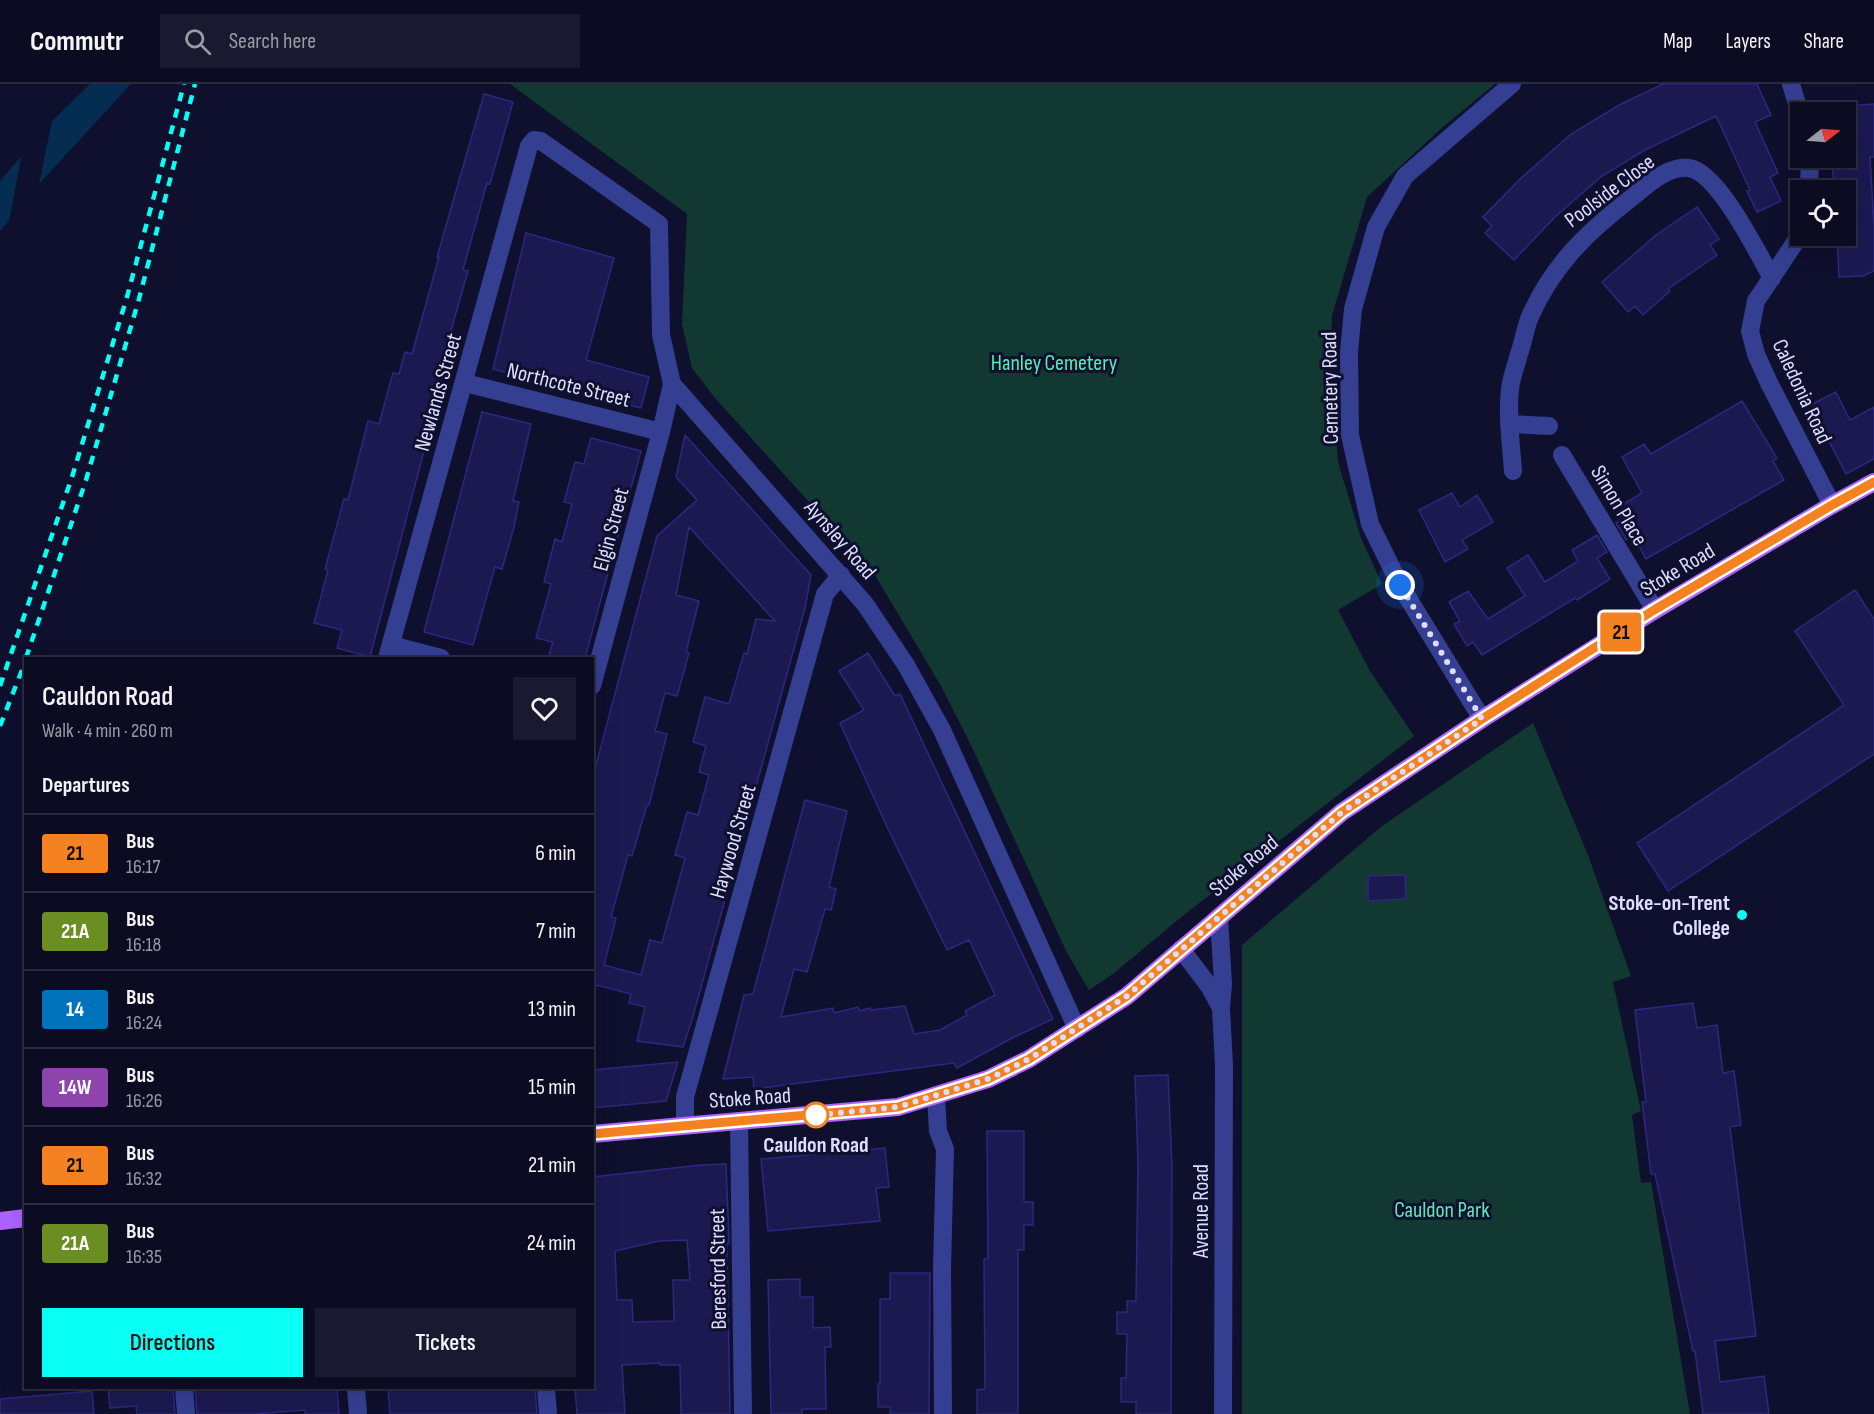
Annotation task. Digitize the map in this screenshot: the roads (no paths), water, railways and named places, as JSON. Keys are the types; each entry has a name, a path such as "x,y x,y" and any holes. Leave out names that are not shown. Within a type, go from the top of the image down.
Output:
{"main road":[{"name":"Stoke Road","path":"594,1134 686,1125 739,1123 898,1107 988,1079 1029,1059 1127,996 1342,812 1482,719 1654,610 1874,482"},
{"path":"0,1221 24,1218"}],"street":[{"name":"Cemetery Road","path":"1482,719 1400,585 1370,524 1350,435 1349,352 1353,309 1376,227 1405,176 1512,84"},
{"path":"1791,84 1796,102"},
{"name":"Newlands Street","path":"389,652 529,146 534,140"},
{"name":"Aynsley Road","path":"534,140 541,141 659,224 662,335 672,384 841,575 865,604 900,656 942,730 1077,1029"},
{"name":"Poolside Close","path":"1513,471 1509,424 1510,388 1529,320 1549,283 1573,248 1603,220 1668,172 1688,168 1706,176 1727,201 1772,278"},
{"name":"Caledonia Road","path":"1793,246 1756,301 1750,331 1756,354 1769,383 1832,505"},
{"name":"Northcote Street","path":"465,383 661,432"},
{"name":"Elgin Street","path":"594,679 672,384"},
{"path":"1509,424 1549,426"},
{"name":"Simon Place","path":"1562,455 1654,610"},
{"name":"Haywood Street","path":"686,1125 685,1097 825,594 841,575"},
{"path":"389,652 432,657"},
{"name":"Avenue Road","path":"1219,917 1224,1066 1223,1414"},
{"name":"Avenue Road","path":"1181,949 1209,986 1221,1008"},
{"path":"936,1096 938,1131 945,1149 942,1268 943,1414"},
{"name":"Beresford Street","path":"739,1123 743,1414"},
{"path":"184,1389 186,1414"},
{"path":"356,1389 358,1414"},
{"path":"546,1389 548,1414"}],"water":[{"path":"90,84 131,84 39,184 0,231 0,181 50,123"}],"railway":[{"path":"0,686 72,477 127,297 184,84"},
{"path":"26,657 86,480 139,299 195,84"},
{"path":"0,726 24,665"}],"place":[{"name":"Stoke-on-Trent College","path":"1742,915"},
{"name":"Cauldon Road","path":"816,1115"}],"park label":[{"name":"Hanley Cemetery","path":"1054,362"},
{"name":"Cauldon Park","path":"1442,1209"}]}
